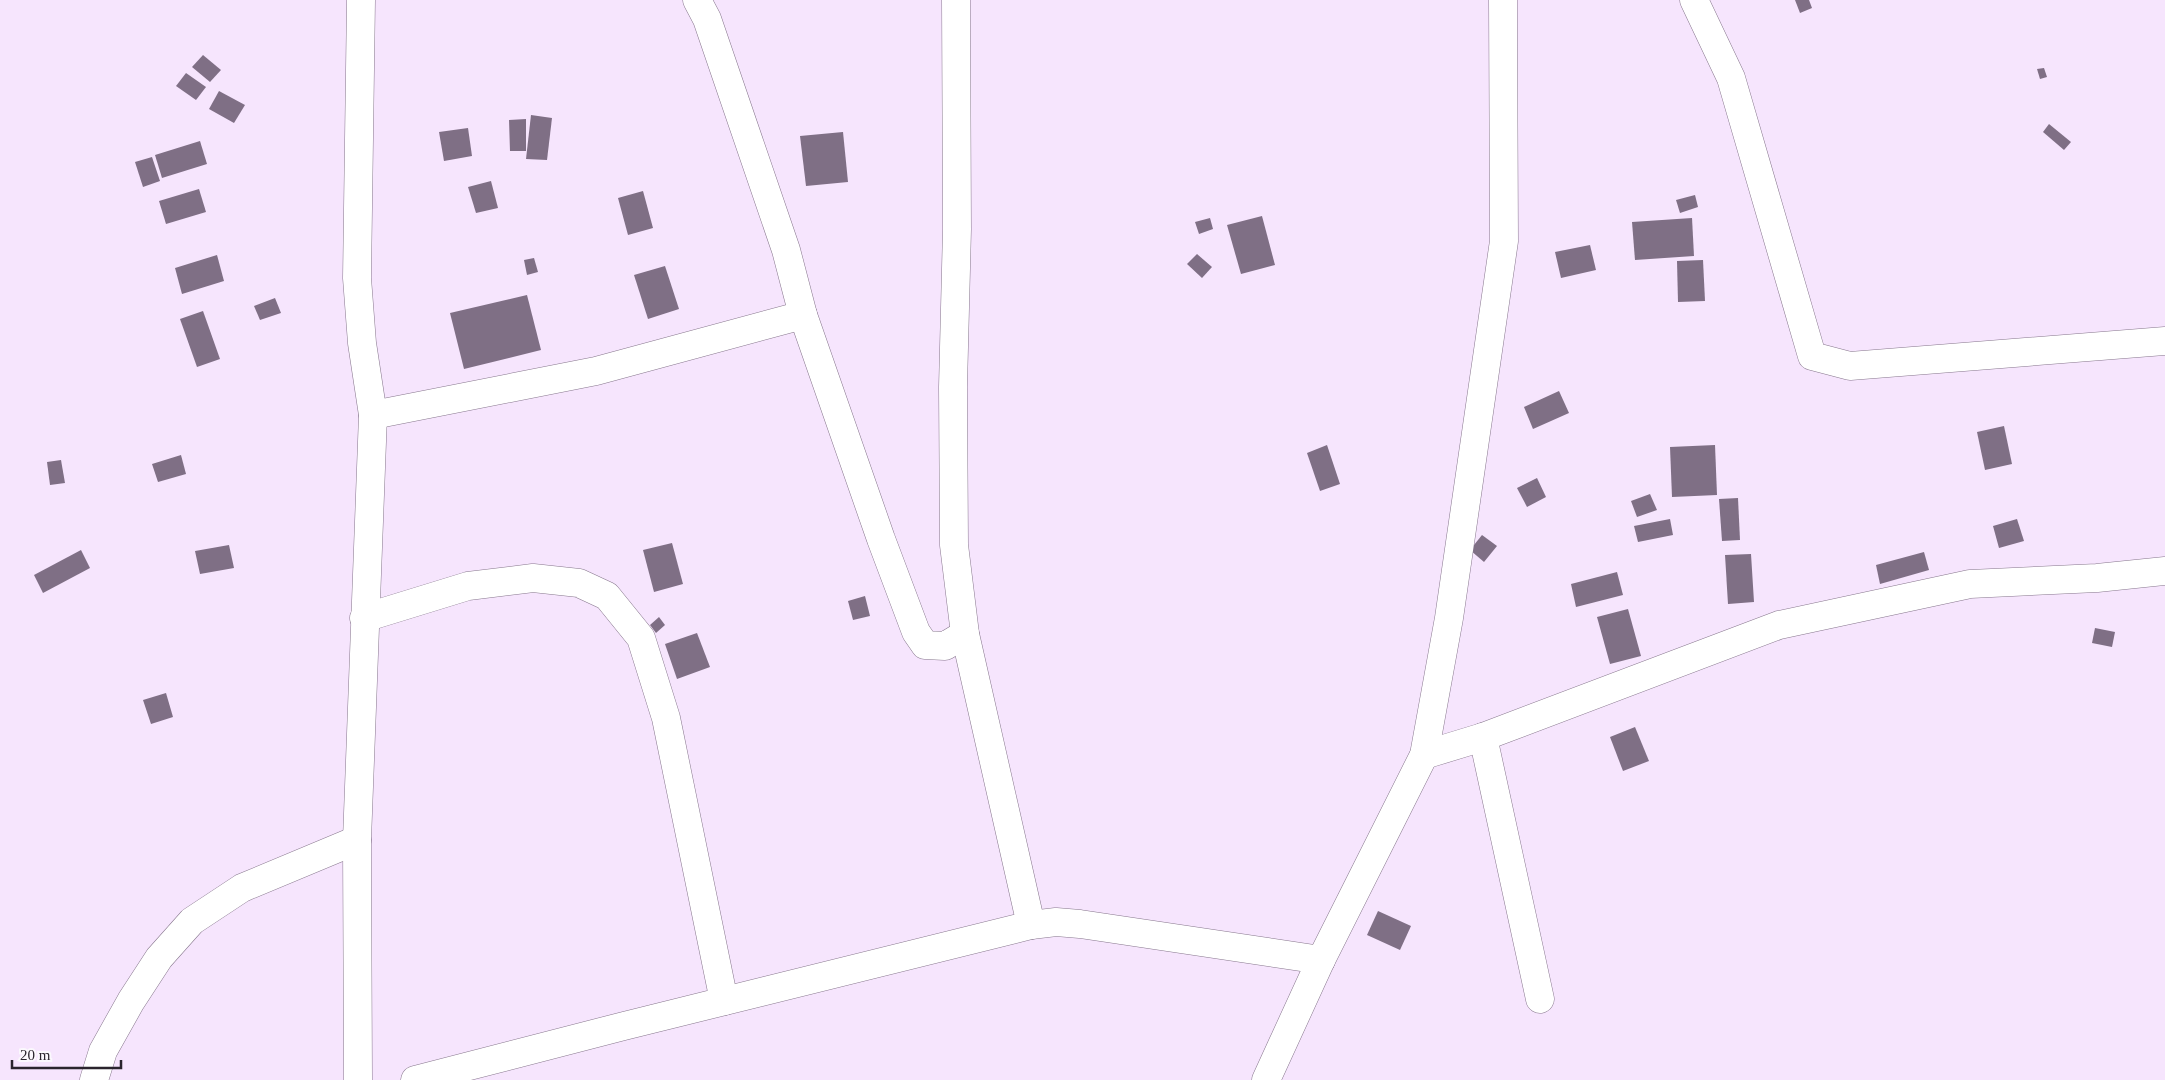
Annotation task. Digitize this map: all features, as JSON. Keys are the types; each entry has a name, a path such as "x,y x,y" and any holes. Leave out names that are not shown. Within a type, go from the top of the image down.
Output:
{"street":[{"path":"358,1080 357,840 364,618 369,561 372,415 362,343 357,278 361,0"},
{"path":"697,0 707,19 786,250 803,315 878,530 916,632 925,645 945,646 966,634"},
{"path":"956,0 957,229 953,388 954,545 966,634 1031,925"},
{"path":"1266,1080 1321,960 1424,755 1450,609 1504,241 1503,0"},
{"path":"1694,0 1731,78 1812,356 1850,366 2165,341"},
{"path":"372,415 596,370 803,315"},
{"path":"1424,755 1483,737 1779,625 1970,584 2097,578 2165,570"},
{"path":"364,618 468,586 533,578 579,583 607,596 641,638 666,718 724,1001"},
{"path":"1483,737 1540,999"},
{"path":"94,1080 103,1051 131,1000 159,958 192,921 242,888 357,840"},
{"path":"415,1080 1031,925 1056,922 1080,924 1321,960"}],"building":[{"path":"1795,0 1809,0 1812,8 1800,13"},
{"path":"203,55 221,70 210,82 192,67"},
{"path":"2044,68 2047,77 2040,79 2037,69"},
{"path":"186,73 206,87 196,100 176,86"},
{"path":"219,91 245,105 234,123 209,109"},
{"path":"531,115 552,118 547,160 526,159"},
{"path":"526,119 526,151 510,151 509,120"},
{"path":"2049,124 2071,142 2064,150 2043,132"},
{"path":"468,128 472,156 444,161 439,132"},
{"path":"843,132 848,182 806,186 800,136"},
{"path":"200,141 207,164 162,178 155,155"},
{"path":"152,157 160,181 143,187 135,162"},
{"path":"491,181 498,208 476,213 468,187"},
{"path":"199,189 206,212 166,224 159,201"},
{"path":"643,191 653,228 628,235 618,198"},
{"path":"1695,195 1698,207 1680,213 1676,200"},
{"path":"1262,216 1275,265 1241,274 1227,225"},
{"path":"1210,218 1213,229 1199,234 1195,222"},
{"path":"1692,218 1694,256 1635,260 1632,222"},
{"path":"1590,245 1596,270 1561,278 1555,252"},
{"path":"1197,254 1212,267 1202,278 1187,264"},
{"path":"217,255 224,281 182,294 175,268"},
{"path":"534,258 538,272 527,275 524,260"},
{"path":"1703,260 1705,301 1678,302 1677,261"},
{"path":"665,266 679,309 648,319 634,275"},
{"path":"527,295 541,350 464,369 450,313"},
{"path":"275,298 281,313 260,320 254,306"},
{"path":"203,311 220,359 197,367 180,319"},
{"path":"1559,391 1569,413 1533,429 1524,407"},
{"path":"2004,426 2012,464 1985,470 1977,432"},
{"path":"1327,445 1340,484 1320,491 1307,453"},
{"path":"1715,445 1717,495 1672,497 1670,447"},
{"path":"181,455 186,474 158,482 152,464"},
{"path":"61,460 65,483 50,485 47,462"},
{"path":"1537,478 1546,497 1527,507 1517,488"},
{"path":"1650,494 1657,510 1637,517 1631,501"},
{"path":"1738,498 1740,540 1722,541 1719,499"},
{"path":"1670,519 1673,535 1638,542 1634,526"},
{"path":"2017,519 2024,541 1999,548 1993,526"},
{"path":"1482,535 1497,546 1484,562 1470,550"},
{"path":"672,543 683,584 654,592 643,550"},
{"path":"229,545 234,568 200,574 195,551"},
{"path":"81,550 90,568 43,593 34,575"},
{"path":"1924,552 1929,570 1880,584 1876,565"},
{"path":"1751,554 1754,602 1728,604 1725,555"},
{"path":"1617,572 1623,595 1576,607 1571,584"},
{"path":"865,596 870,616 853,620 848,601"},
{"path":"1628,609 1641,656 1610,664 1597,617"},
{"path":"659,617 665,625 656,633 650,625"},
{"path":"2095,628 2115,632 2112,647 2092,643"},
{"path":"697,633 710,667 677,679 665,644"},
{"path":"166,693 173,717 151,724 143,700"},
{"path":"1635,727 1649,761 1623,771 1610,737"},
{"path":"1378,911 1411,926 1400,950 1367,935"}]}
